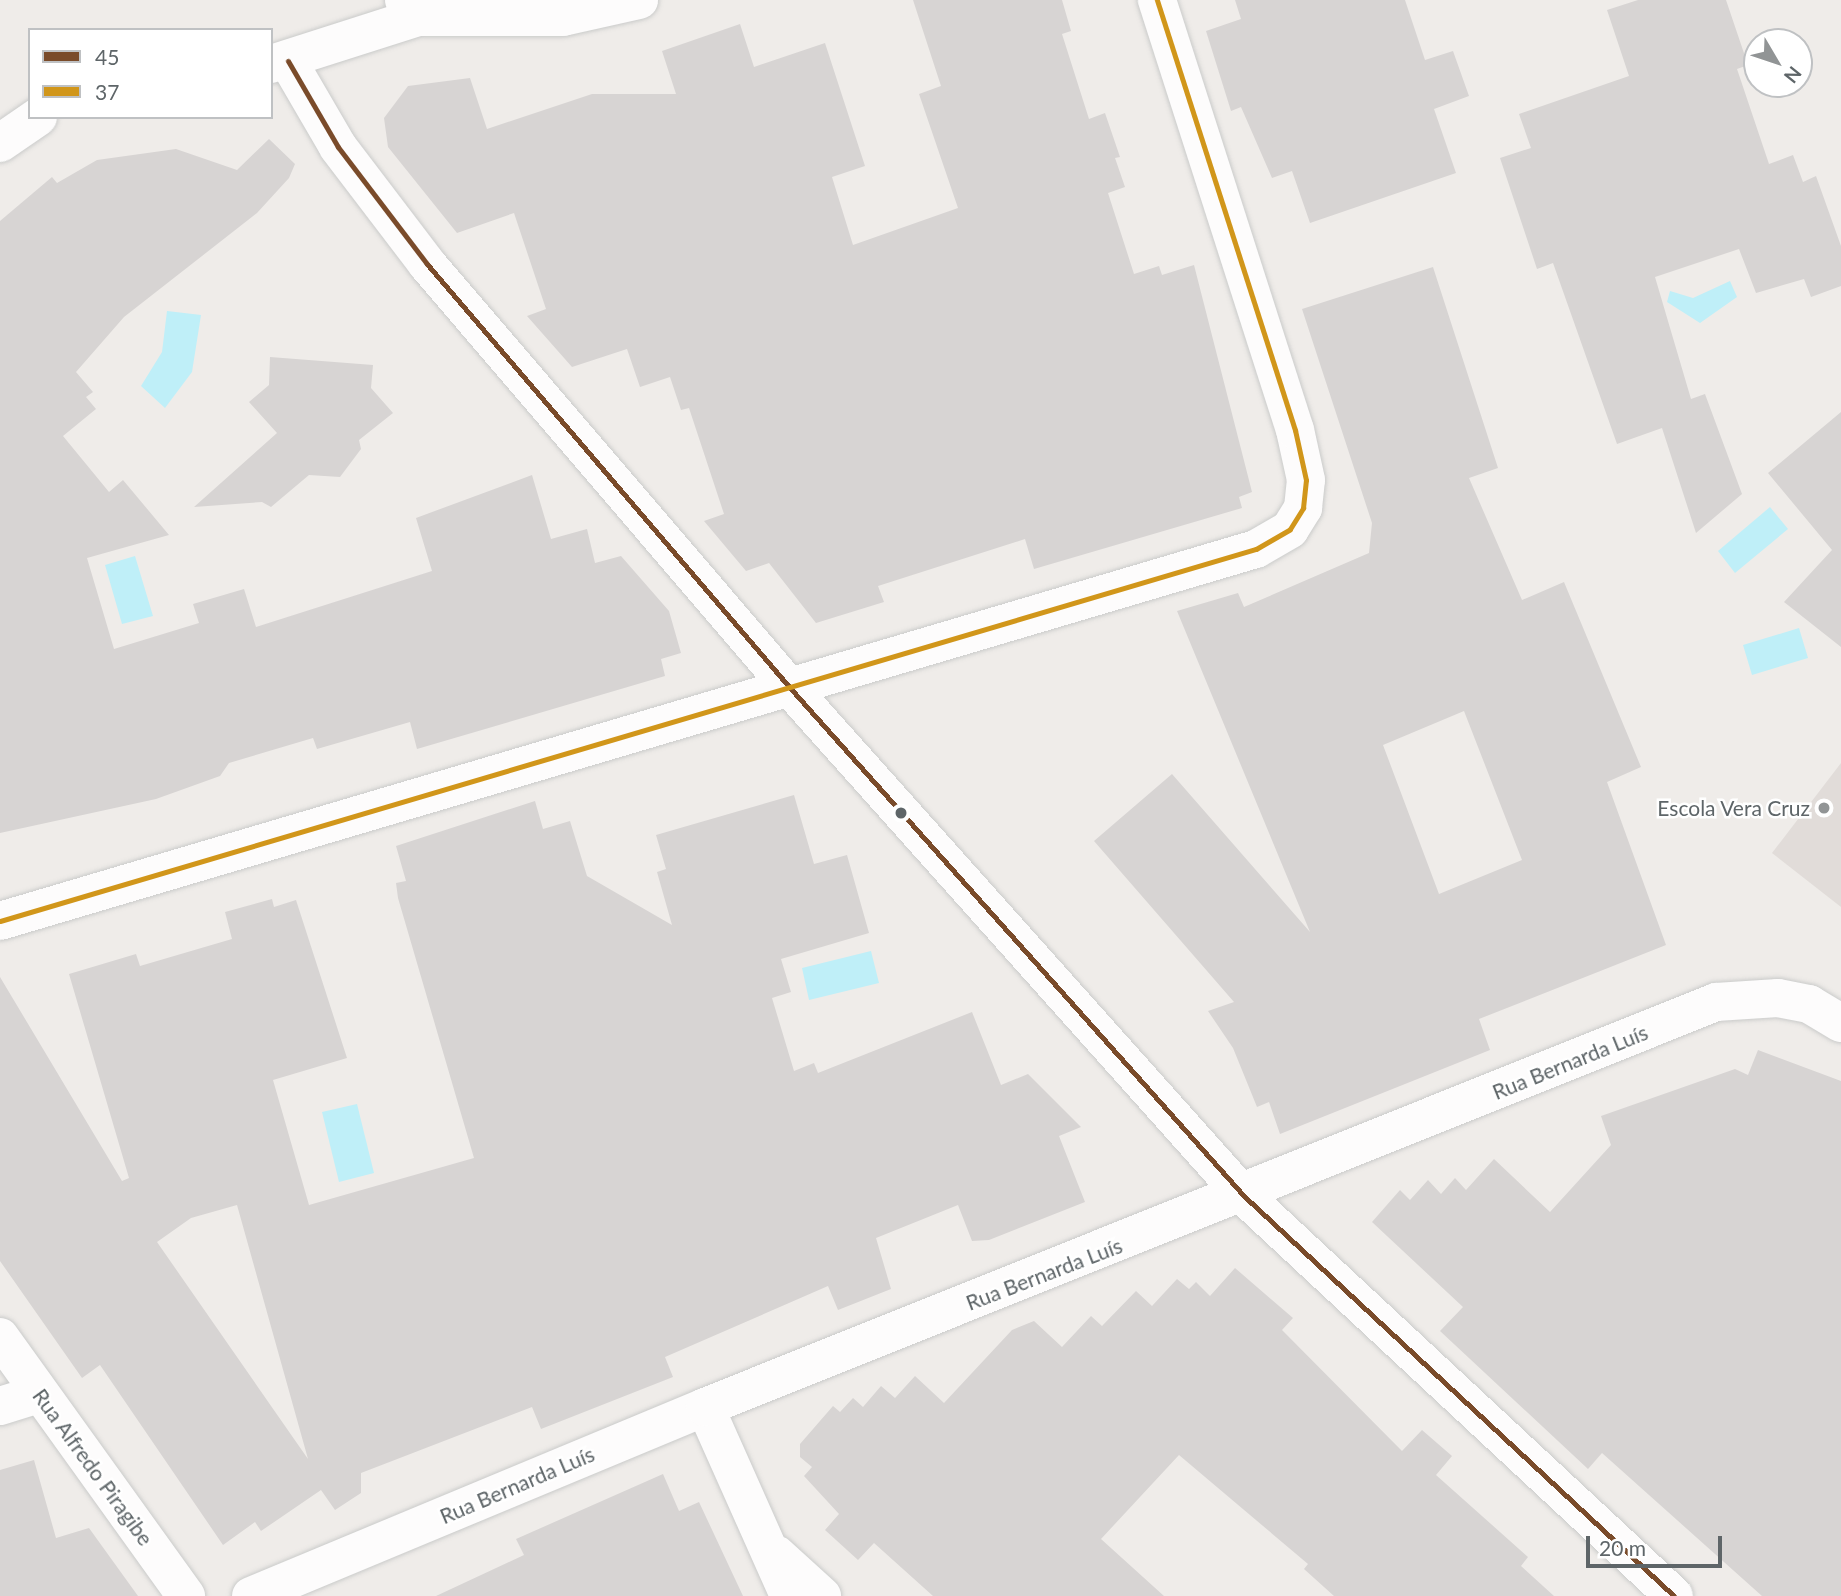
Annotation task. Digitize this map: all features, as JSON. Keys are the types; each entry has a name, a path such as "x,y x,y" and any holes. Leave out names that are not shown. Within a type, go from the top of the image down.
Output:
{"street":[{"path":"639,0 563,17 411,9 279,63 426,264 791,688 1244,1196 1674,1596"},
{"path":"0,921 1256,549 1290,529 1304,508 1306,480 1295,430 1157,0"},
{"path":"0,143 35,119"},
{"name":"Rua Bernarda Luís","path":"251,1596 705,1406 1244,1196 1716,1002 1778,998 1809,1004 1841,1023"},
{"name":"Rua Alfredo Piragibe","path":"0,1337 186,1596"},
{"path":"0,1406 39,1394"},
{"path":"705,1406 789,1596"},
{"path":"766,1546 822,1596"}],"shaded area":[{"name":"Escola Vera Cruz","path":"1841,763 1841,907 1772,853"}],"water":[{"path":"1730,281 1737,297 1700,323 1667,302 1670,291 1693,298"},
{"path":"167,311 201,315 192,372 165,408 141,386 162,352"},
{"path":"1770,507 1788,529 1735,573 1718,551"},
{"path":"135,556 153,616 122,624 105,565"},
{"path":"1799,628 1808,658 1752,675 1743,645"},
{"path":"871,951 879,983 809,1000 802,968"},
{"path":"357,1104 374,1173 339,1182 322,1112"}],"building":[{"path":"913,0 1062,0 1071,31 1062,34 1089,119 1105,113 1120,157 1115,158 1125,187 1108,193 1134,274 1159,266 1162,275 1194,265 1252,492 1239,497 1242,508 1034,569 1025,539 878,586 884,602 816,623 769,563 746,571 704,521 724,514 689,408 681,410 670,377 640,387 627,349 572,367 527,316 546,309 514,213 457,233 388,147 384,118 408,86 470,78 487,129 592,94 676,94 662,51 740,24 754,67 825,43 865,166 832,177 853,245 958,208 919,94 941,86"},
{"path":"1235,0 1405,0 1425,60 1453,51 1469,96 1434,109 1456,173 1310,223 1292,171 1272,178 1241,107 1231,111 1206,31 1241,19"},
{"path":"1638,0 1726,0 1743,50 1743,67 1737,69 1743,87 1743,98 1747,98 1769,164 1793,155 1803,182 1816,176 1841,246 1841,286 1811,297 1804,279 1756,293 1739,249 1655,277 1691,399 1705,394 1742,494 1696,533 1662,428 1617,444 1553,263 1537,269 1500,158 1531,148 1519,114 1629,76 1607,10"},
{"path":"269,139 295,164 289,178 257,213 124,317 76,372 93,392 86,397 96,409 63,436 109,492 123,480 169,535 87,558 114,649 199,623 193,604 244,589 256,627 432,571 416,518 532,475 551,539 587,529 595,563 621,556 669,611 681,653 661,659 665,676 417,749 410,722 317,749 313,738 229,763 220,776 156,799 0,833 0,221 52,177 57,183 97,160 176,149 237,170"},
{"path":"1433,267 1498,468 1469,478 1522,600 1564,582 1641,767 1607,782 1666,945 1479,1019 1490,1050 1280,1134 1269,1102 1257,1107 1233,1048 1208,1011 1234,1002 1094,841 1172,774 1310,932 1177,611 1238,593 1244,607 1369,553 1372,523 1302,309","holes":["1464,711 1522,860 1439,894 1383,745"]},
{"path":"270,357 373,365 371,388 393,413 359,440 361,449 340,477 309,475 271,507 262,502 194,507 277,433 249,402 269,385"},
{"path":"1841,412 1841,647 1784,602 1832,550 1768,473"},
{"path":"794,795 814,864 847,855 869,933 781,959 791,992 772,998 794,1071 814,1063 818,1073 972,1012 1001,1085 1028,1074 1081,1127 1059,1136 1085,1202 989,1240 972,1241 958,1205 876,1238 891,1289 838,1310 828,1286 665,1357 673,1377 541,1429 532,1407 361,1473 361,1493 335,1510 321,1490 261,1531 255,1522 223,1545 100,1365 82,1378 0,1261 0,977 122,1181 129,1178 69,974 136,954 140,966 232,939 225,912 272,899 274,907 296,900 347,1058 273,1080 309,1205 474,1158 398,898 396,883 406,881 396,846 535,801 543,829 570,821 587,876 672,925 657,872 666,869 656,835","holes":["237,1205 308,1459 157,1242 191,1218"]},
{"path":"1758,1050 1841,1081 1841,1596 1762,1596 1602,1453 1588,1469 1440,1331 1463,1307 1372,1222 1400,1190 1410,1200 1428,1180 1441,1194 1455,1178 1466,1190 1494,1159 1550,1212 1611,1145 1601,1116 1735,1069 1748,1075"},
{"path":"1235,1268 1293,1318 1282,1330 1402,1451 1422,1430 1452,1456 1436,1475 1528,1557 1521,1566 1554,1596 1334,1596 1304,1569 1308,1564 1179,1455 1101,1539 1164,1596 933,1596 874,1543 858,1560 825,1530 839,1514 804,1476 812,1467 800,1457 800,1444 833,1406 840,1412 853,1398 863,1407 881,1386 895,1398 915,1376 944,1403 1012,1330 1034,1321 1062,1347 1091,1316 1102,1326 1136,1291 1152,1306 1177,1279 1189,1289 1196,1282 1210,1296"},
{"path":"34,1460 56,1538 89,1528 138,1596 0,1596 0,1470"},
{"path":"663,1474 679,1511 699,1502 743,1596 436,1596 524,1555 516,1539"}],"transit line":[{"name":"37","path":"0,921 1256,549 1290,529 1303,508 1306,480 1295,430 1157,0"},
{"name":"45","path":"288,61 338,147 427,264 791,689 1244,1196 1674,1596"}],"place":[{"name":"Escola Vera Cruz","path":"1824,808"}]}
